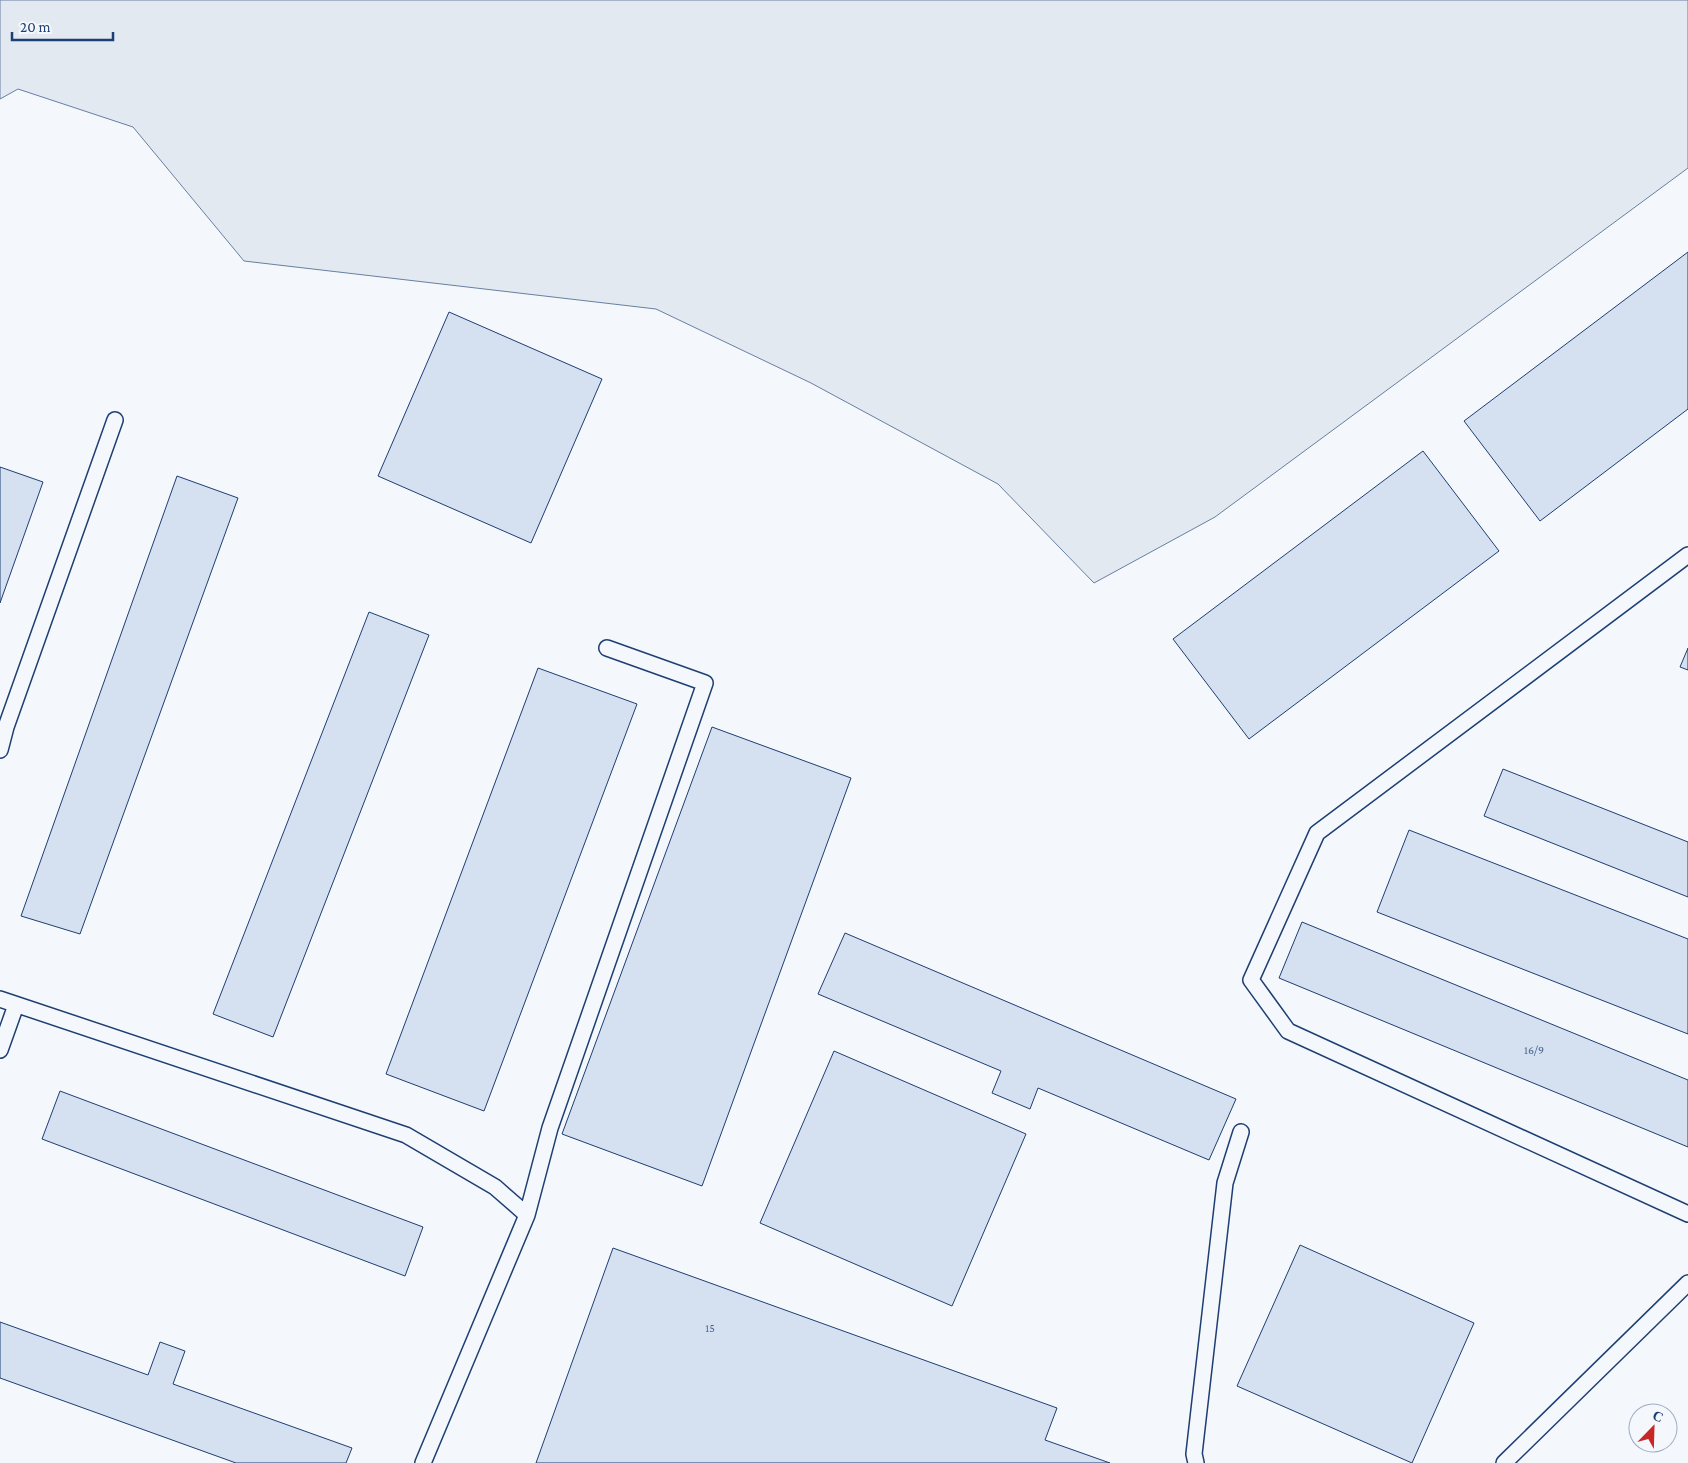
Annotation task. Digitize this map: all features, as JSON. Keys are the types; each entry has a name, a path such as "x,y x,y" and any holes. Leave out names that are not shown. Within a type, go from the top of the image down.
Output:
{"lane":[{"path":"0,750 6,726 115,420"},
{"path":"1688,555 1317,833 1251,980 1288,1031 1688,1214"},
{"path":"422,1463 527,1215 550,1128 705,683 607,648"},
{"path":"0,999 406,1134 495,1187 527,1215"},
{"path":"0,1050 16,1005"},
{"path":"1196,1463 1194,1454 1225,1184 1241,1132"},
{"path":"1504,1463 1688,1283"}],"shaded area":[{"path":"0,0 1688,0 1688,168 1215,517 1094,583 998,484 811,383 656,309 244,261 133,127 18,89 0,99"}],"building":[{"path":"1688,252 1688,409 1540,521 1464,421"},
{"path":"449,312 602,379 531,543 378,476"},
{"path":"1423,451 1499,551 1249,739 1173,639"},
{"path":"0,467 43,482 0,603"},
{"path":"177,476 238,498 80,934 21,916"},
{"path":"369,612 429,635 273,1037 213,1014"},
{"path":"1688,648 1688,670 1680,667"},
{"path":"538,668 637,704 484,1111 386,1074"},
{"path":"712,727 851,778 702,1186 562,1134"},
{"path":"1503,769 1688,842 1688,897 1484,816"},
{"path":"1409,830 1688,939 1688,1034 1377,912"},
{"path":"1302,922 1688,1080 1688,1147 1279,978"},
{"path":"845,933 1236,1099 1209,1160 1038,1088 1030,1109 992,1093 1001,1071 818,994"},
{"path":"834,1051 1026,1134 952,1306 760,1223"},
{"path":"60,1091 423,1227 405,1276 42,1139"},
{"path":"1300,1245 1474,1323 1412,1463 1237,1386"},
{"path":"613,1248 1057,1408 1045,1440 1110,1463 536,1463"},
{"path":"0,1322 148,1375 160,1342 185,1351 173,1384 352,1448 346,1463 236,1463 0,1378"}]}
